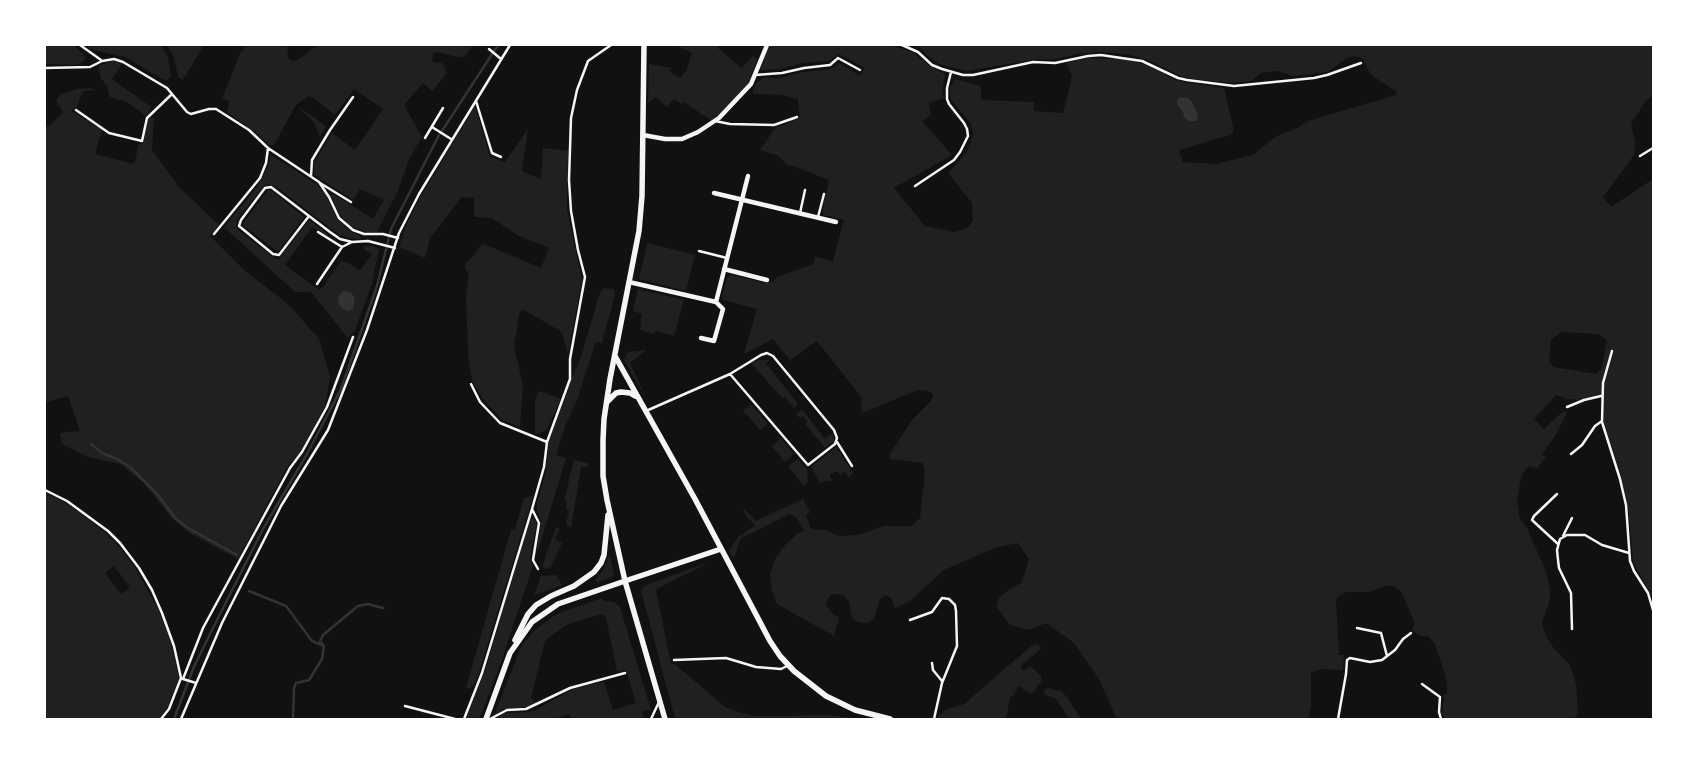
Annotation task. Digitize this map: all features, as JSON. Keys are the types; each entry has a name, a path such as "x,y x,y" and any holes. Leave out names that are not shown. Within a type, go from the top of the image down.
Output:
{"street":[{"path":"644,45 641,214 606,404 602,458 609,508 625,581 665,719"},
{"path":"643,135 682,140 715,121 729,110 745,92 755,75 767,45"},
{"path":"716,302 748,176"},
{"path":"714,193 836,222"},
{"path":"724,269 767,280"},
{"path":"629,282 716,302 722,308 714,341 700,338"},
{"path":"615,356 770,641 789,665 810,685 837,702 861,712 890,719"},
{"path":"606,404 611,397 621,392 630,393 637,398"},
{"path":"486,719 521,625 528,614 536,605 585,580 601,563 604,555 609,508"},
{"path":"510,653 525,630 549,609 584,594 721,549"}],"lane":[{"path":"80,45 102,60"},
{"path":"181,719 222,623 281,506 328,430 367,330 398,238 419,194 510,45"},
{"path":"464,719 482,673 532,509 544,468 546,442 570,378 570,358 585,277 571,211 569,180 571,118 576,90 588,61 611,45"},
{"path":"902,45 918,52 932,65 963,75 1033,62 1054,63 1101,55 1142,60 1173,76 1187,80 1234,86 1314,78 1362,63"},
{"path":"489,49 502,60"},
{"path":"755,75 782,73 830,65 838,58 860,70"},
{"path":"45,68 90,67 102,60 123,62 167,88 187,112 191,114 209,109 216,110 249,130 268,148 352,202"},
{"path":"916,186 954,160 968,136 964,123 947,99 947,88 951,72"},
{"path":"76,110 109,133 142,141 148,118 172,94"},
{"path":"310,176 312,160 353,97"},
{"path":"476,101 492,154 501,157"},
{"path":"424,138 443,108"},
{"path":"715,121 730,124 774,125 797,117"},
{"path":"432,127 451,139"},
{"path":"214,234 260,178 266,163 268,148"},
{"path":"1640,156 1653,148"},
{"path":"319,182 339,218 345,225 364,234 383,234 398,238"},
{"path":"309,216 279,255 274,254 239,226 240,220 265,188 268,187 274,189 340,239 352,242 368,242 395,248"},
{"path":"800,213 805,190"},
{"path":"818,218 824,194"},
{"path":"318,232 342,247"},
{"path":"317,284 342,247 352,242"},
{"path":"699,251 727,258"},
{"path":"161,719 169,709 183,679 203,628 290,468 302,452 327,407 353,337"},
{"path":"1612,351 1604,375 1602,421 1626,505 1629,554 1632,566 1648,593 1653,610"},
{"path":"645,412 730,374 761,355 770,354 834,430 836,441 852,466"},
{"path":"730,374 808,465 833,446 836,441"},
{"path":"472,384 480,402 500,422 546,442"},
{"path":"1567,407 1584,400 1602,396"},
{"path":"1571,454 1582,445 1595,426 1602,421"},
{"path":"45,490 67,501 108,530 139,568 152,590 162,613 183,679"},
{"path":"1557,494 1532,520 1558,544"},
{"path":"532,509 539,524 534,560 538,568"},
{"path":"1572,518 1558,544 1557,550 1560,568 1571,593 1572,629"},
{"path":"1563,536 1585,535 1602,545 1629,554"},
{"path":"910,620 932,612 942,598 949,599 955,605 957,646 942,683 934,719"},
{"path":"1357,628 1381,633 1386,656"},
{"path":"1338,719 1346,674 1346,660 1350,658 1376,662 1382,660 1395,650 1403,639 1411,633"},
{"path":"674,660 726,658 750,666 780,670 789,665"},
{"path":"932,663 933,670 942,683"},
{"path":"490,719 507,710 526,709 570,688 625,673"},
{"path":"183,679 196,683"},
{"path":"1422,684 1440,697 1439,712 1442,719"},
{"path":"651,719 660,701"},
{"path":"406,706 455,719"}],"shaded area":[{"path":"45,45 74,45 84,55 85,59 77,65 45,64"},
{"path":"84,45 161,45 168,58 171,77 167,80 162,79 125,57 92,50"},
{"path":"167,45 204,45 183,80 178,77 174,58"},
{"path":"246,45 287,45 290,60 295,61 317,45 473,45 464,57 438,52 434,53 433,62 442,63 447,73 432,91 423,83 404,105 422,137 410,157 397,193 377,232 365,232 350,226 341,216 330,195 334,194 373,219 384,200 360,189 353,200 316,176 314,173 314,163 333,131 333,134 355,150 383,109 354,89 335,115 309,96 296,105 274,145 269,145 254,131 227,112 229,101 222,98 241,52"},
{"path":"675,45 720,45 718,48 742,68 753,55 757,59 749,82 730,105 712,121 684,102 682,104 674,99 667,107 656,97 648,103 649,64 671,68 669,71 680,78 686,71 692,53"},
{"path":"769,45 891,45 912,52 930,66 945,74 942,92 944,98 929,103 931,115 922,121 952,155 894,188 925,226 954,232 966,229 973,221 972,203 948,173 967,152 973,134 971,124 951,100 950,88 955,79 981,86 981,100 1034,102 1034,111 1063,113 1072,76 1066,63 1087,58 1123,59 1137,62 1150,66 1173,79 1224,88 1234,131 1230,135 1179,150 1183,162 1215,164 1253,155 1275,137 1308,121 1396,95 1397,92 1371,75 1362,58 1354,56 1347,58 1328,72 1293,76 1277,71 1261,73 1251,81 1232,83 1190,79 1151,61 1131,55 1102,52 1078,54 1055,59 1032,60 966,71 939,64 919,47 911,45 1653,45 1653,94 1645,102 1631,124 1635,142 1634,155 1603,197 1611,207 1653,179 1653,598 1633,562 1628,506 1621,475 1604,425 1603,394 1577,400 1556,395 1534,419 1544,429 1560,414 1565,411 1567,413 1555,436 1542,454 1546,457 1537,468 1529,466 1521,476 1517,502 1520,519 1528,530 1547,574 1550,600 1542,622 1545,634 1552,646 1570,665 1576,684 1578,712 1574,719 1445,719 1442,714 1443,695 1447,694 1447,686 1435,644 1429,637 1418,635 1412,629 1415,623 1401,591 1394,586 1385,586 1370,592 1348,592 1341,594 1336,599 1339,655 1344,655 1343,670 1322,669 1311,673 1311,706 1308,719 1117,719 1099,679 1074,643 1046,623 1029,630 1010,625 996,606 1000,596 1022,582 1029,559 1018,543 994,548 944,570 910,601 895,608 891,598 886,595 880,599 874,619 867,623 858,622 852,618 849,601 843,595 834,594 829,596 826,604 831,612 839,618 834,636 777,604 772,591 770,574 775,559 785,545 797,534 804,531 796,517 789,514 740,539 735,556 732,557 729,550 739,536 755,526 745,514 743,507 756,521 803,499 810,512 806,516 811,529 826,530 839,536 858,535 884,526 912,526 920,518 925,472 923,463 890,459 890,454 912,420 932,400 933,394 928,391 918,390 862,413 861,397 817,341 790,360 773,339 744,354 757,309 723,300 722,296 727,277 732,275 764,283 813,264 815,257 833,261 844,220 824,215 822,212 829,180 787,165 779,156 760,150 776,127 801,117 798,99 782,95 753,94 753,89 756,83 764,78 780,78 802,72 831,69 839,63 860,76 865,68 839,54 829,61 802,63 781,69 760,70","holes":["1561,332 1599,334 1607,341 1601,370 1596,374 1553,367 1549,361 1551,340"]},
{"path":"113,61 121,65 112,79 151,107 146,116 127,102 110,97 107,86 100,77 99,65"},
{"path":"91,88 96,90 84,91 77,107 71,111 102,130 95,154 134,164 139,144 143,144 148,120 154,117 152,150 179,187 219,225 210,236 244,270 288,304 319,339 330,376 325,407 301,451 288,466 238,559 191,534 171,517 143,482 120,464 88,457 62,444 60,433 80,431 68,396 45,403 45,126 50,126 63,112 56,101 61,94 77,89"},
{"path":"1180,97 1188,98 1192,102 1198,115 1197,121 1189,121 1184,117 1177,101"},
{"path":"296,105 326,126 320,137 313,121"},
{"path":"475,106 490,157 505,162 528,129 522,171 541,179 543,148 568,151 567,209 582,280 568,356 562,332 524,310 520,311 514,346 523,385 520,427 502,420 480,395 472,380 468,355 466,296 469,274 465,268 466,262 484,244 541,268 549,248 517,235 492,218 474,217 474,198 462,197 430,238 425,258 399,247 406,226 418,201"},
{"path":"271,155 322,189 337,218 347,229 362,237 359,239 349,238 338,234 275,186 269,184 263,187 237,220 236,226 240,232 278,260 309,220 328,234 327,236 312,227 285,265 319,290 341,261 360,270 372,254 364,249 364,246 374,246 379,249 372,284 355,330 348,338 311,292 295,292 224,227 257,187 268,166"},
{"path":"268,190 271,190 304,217 278,252 242,225"},
{"path":"647,243 695,255 686,291 639,279"},
{"path":"604,288 613,289 615,294 602,343 596,342 556,455 566,458 538,551 541,522 537,512 537,503 546,471 549,441 580,360 598,299"},
{"path":"638,289 684,300 674,336 655,331 654,334 640,330 642,314 633,311"},
{"path":"344,291 353,295 355,301 352,310 348,311 339,305 338,297"},
{"path":"647,350 630,363 648,402 624,360 629,352"},
{"path":"758,360 770,360 766,363 798,404 794,408 785,397 783,399 751,363"},
{"path":"539,391 561,399 547,429 535,434 535,400"},
{"path":"751,405 767,422 767,425 760,430 743,410"},
{"path":"802,409 825,439 833,433 834,441 825,448 805,424 807,422 803,416 800,418 796,414"},
{"path":"781,438 794,454 785,462 772,446"},
{"path":"836,447 853,473 849,478 845,471 840,475 837,471 830,475 832,481 820,483 811,467"},
{"path":"797,459 807,469 808,482 804,486 788,466"},
{"path":"574,460 588,463 587,467 581,467 571,528 566,524 569,510 566,509 567,501 564,500"},
{"path":"45,493 65,502 105,532 134,566 161,614 172,646 179,678 167,708 159,719 45,719","holes":["114,566 130,587 121,594 105,573"]},
{"path":"533,496 479,673 471,688 466,688 511,530 515,530 524,498"},
{"path":"533,518 537,523 530,559 533,565 499,668 478,719 466,719 486,667 530,520"},
{"path":"556,527 560,529 555,539 562,543 551,567 546,569 543,567 543,564"},
{"path":"608,556 610,557 614,576 597,583 595,580 603,570"},
{"path":"710,562 658,588 656,591 671,663 676,665 725,707 738,712 754,716 830,715 862,719 675,719 641,590 648,584"},
{"path":"556,575 562,585 535,595 541,576"},
{"path":"602,598 603,601 614,602 620,607 651,710 642,711 644,719 571,719 569,714 555,719 494,719 505,713 536,710 571,690 604,682 613,710 636,703 626,670 617,672 606,617 602,614 568,624 547,639 544,644 531,698 536,702 526,707 504,709 494,715 522,645 534,631 562,612"},
{"path":"1036,644 1042,648 1020,666 1024,671 1030,666 1041,676 1042,680 1032,694 1018,686 1013,696 1010,697 1006,719 936,719 945,710 964,704 1030,647"},
{"path":"1045,689 1061,691 1081,719 1069,719 1056,699 1044,694"}],"waterway":[{"path":"174,719 193,669 263,529 307,454 341,389 377,286 391,229 438,137 498,45"},
{"path":"91,444 102,453 130,467 158,495 176,519 188,528 237,555"},
{"path":"249,591 286,606 312,641 324,646"},
{"path":"293,719 294,688 296,683 309,680 322,659 324,646 320,641 323,635 358,606 368,604 383,608"}]}
